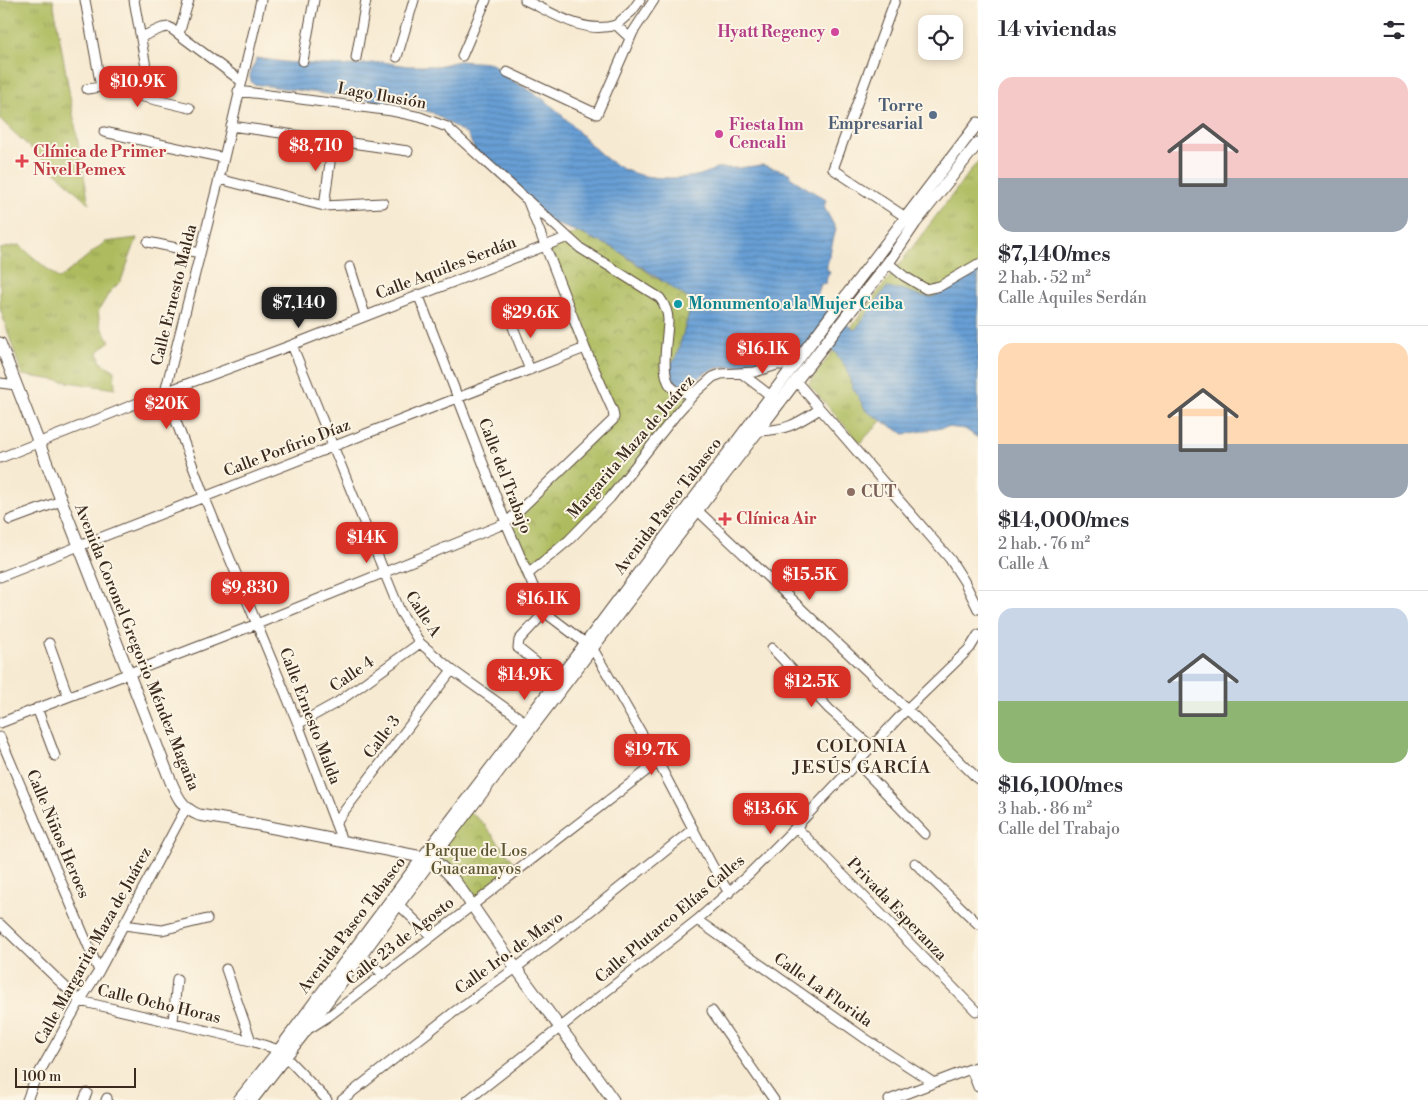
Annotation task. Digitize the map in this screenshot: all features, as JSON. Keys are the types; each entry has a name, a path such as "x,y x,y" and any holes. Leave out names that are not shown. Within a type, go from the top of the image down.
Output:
{"main road":[{"name":"Avenida Paseo Tabasco","path":"239,1100 282,1053 304,1033 398,904 427,858 888,262 911,220 978,123"},
{"name":"Avenida Paseo Tabasco","path":"252,1100 282,1053 525,722 558,680 590,646 792,367 911,220 978,143"},
{"name":"Avenida Coronel Gregorio Méndez Magaña","path":"0,343 169,777 177,796 186,808 199,815 342,840 427,858 446,870 613,1100"},
{"path":"327,1000 329,1016"}],"street":[{"path":"85,0 101,87"},
{"path":"134,0 149,86 146,93 134,95"},
{"path":"179,34 188,0"},
{"name":"Calle Ernesto Malda","path":"261,0 238,91 224,158 165,392 204,496 298,724 342,840"},
{"path":"302,61 314,0"},
{"path":"356,58 366,0"},
{"path":"397,57 414,0"},
{"path":"462,56 486,0"},
{"path":"525,0 585,27 599,28 616,25 632,11 640,0"},
{"path":"507,72 597,114 630,38 654,0"},
{"path":"894,0 833,169 911,220"},
{"path":"616,25 630,38"},
{"path":"141,37 166,27 179,34 241,81"},
{"path":"87,89 101,87 190,108"},
{"name":"Lago Ilusión","path":"238,91 392,111 434,121 454,132 568,237 592,256 660,298 666,307 668,320 665,362 666,378 675,389 689,392 697,391"},
{"path":"231,126 408,151"},
{"path":"104,132 224,158"},
{"path":"324,206 333,141"},
{"path":"219,178 324,206 383,203"},
{"path":"0,723 384,574 506,522 614,418 613,411 585,348 527,199"},
{"name":"Calle Aquiles Serdán","path":"0,458 165,392 292,345 418,294 568,237"},
{"path":"148,242 200,253"},
{"path":"888,262 904,276 926,289 940,286 978,264"},
{"path":"350,268 365,316"},
{"name":"Calle del Trabajo","path":"418,294 506,522 546,612 590,646"},
{"path":"509,317 530,370"},
{"name":"Calle A","path":"292,345 400,611 420,643 452,670 525,722"},
{"name":"Calle Porfirio Díaz","path":"0,577 585,348"},
{"name":"Margarita Maza de Juárez","path":"528,574 569,540 610,498 697,391 717,375 755,372 785,365 792,367"},
{"path":"740,373 771,396"},
{"path":"796,381 950,559 967,586 978,609"},
{"path":"0,383 16,385"},
{"path":"758,431 773,431 789,427 820,409"},
{"path":"10,520 61,501"},
{"path":"697,510 978,779"},
{"path":"546,612 519,640 518,648 558,680"},
{"name":"Calle Plutarco Elías Calles","path":"468,1100 729,893 796,827 907,709 970,648 978,635"},
{"path":"49,642 68,696"},
{"name":"Calle 4","path":"298,724 338,702 420,643"},
{"path":"590,646 658,762 712,865 729,893"},
{"path":"772,648 829,708 872,747"},
{"name":"Calle 3","path":"335,823 452,670"},
{"path":"37,708 55,756"},
{"name":"Calle Niños Heroes","path":"0,737 99,971"},
{"name":"Calle 23 de Agosto","path":"304,1033 329,1016 471,904 658,762"},
{"path":"857,763 925,834"},
{"name":"Calle Margarita Maza de Juárez","path":"30,1099 34,1082 99,971 186,808"},
{"name":"Privada Esperanza","path":"796,827 976,1011"},
{"name":"Calle 1ro. de Mayo","path":"342,1100 454,1012 516,968 693,829"},
{"path":"915,863 978,924"},
{"path":"398,904 431,936"},
{"path":"124,925 162,930 207,919"},
{"name":"Calle La Florida","path":"697,920 858,1033 934,1083"},
{"name":"Calle Ocho Horas","path":"0,924 80,1001 252,1041 282,1053 327,1100"},
{"path":"361,955 382,974"},
{"path":"226,969 252,1041"},
{"path":"173,1022 177,979"},
{"path":"712,1011 774,1100"},
{"path":"894,1099 974,1068 978,1087"}],"green space":[{"path":"0,0 53,0 89,204 0,119"},
{"path":"978,161 978,284 885,417 860,443 808,384"},
{"path":"577,232 614,248 653,276 683,294 689,300 690,310 676,359 689,383 697,391 610,498 528,574 506,523 613,420 544,245"},
{"path":"137,238 121,281 109,293 98,312 101,327 110,341 98,352 101,363 114,370 115,389 22,375 0,308 0,249 19,245 59,279 105,242"},
{"name":"Parque de Los Guacamayos","path":"469,811 483,823 519,868 471,904 437,852"}],"water":[{"path":"256,58 344,66 383,62 407,66 437,66 459,61 491,63 506,74 508,78 548,103 603,156 630,172 648,176 682,178 699,175 716,168 763,165 789,173 791,178 826,200 824,207 836,229 827,265 827,270 830,271 826,283 821,284 817,296 815,295 812,301 855,330 886,288 902,289 921,296 932,297 978,271 978,438 965,429 947,427 904,434 866,411 852,387 847,369 834,351 828,348 791,346 757,364 717,368 708,371 685,385 677,383 672,378 670,364 676,358 690,310 689,300 686,297 614,248 553,223 478,158 466,134 433,113 406,105 253,84 250,74"}],"place":[{"name":"Hyatt Regency","path":"835,32"},
{"name":"Torre Empresarial","path":"933,115"},
{"name":"Fiesta Inn Cencali","path":"719,134"},
{"name":"Clínica de Primer Nivel Pemex","path":"22,161"},
{"name":"Monumento a la Mujer Ceiba","path":"678,304"},
{"name":"CUT","path":"851,492"},
{"name":"Clínica Air","path":"725,519"}],"district":[{"name":"COLONIA JESÚS GARCÍA","path":"862,756"}]}
